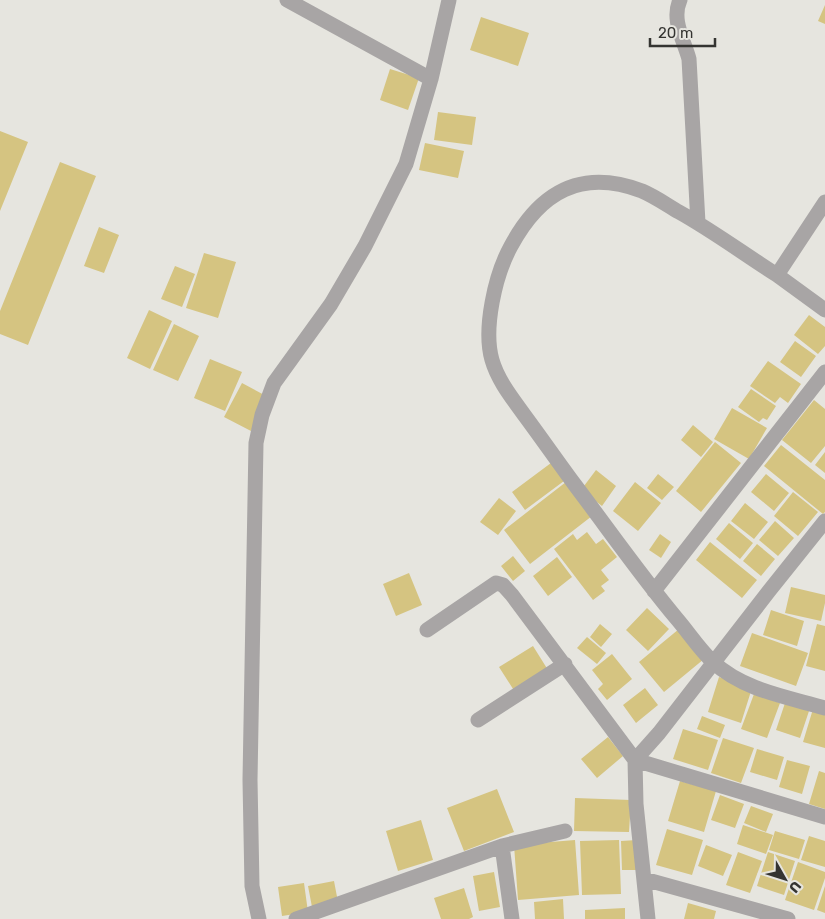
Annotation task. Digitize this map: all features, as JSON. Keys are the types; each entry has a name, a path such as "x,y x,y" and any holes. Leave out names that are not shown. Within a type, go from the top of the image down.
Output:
{"street":[{"path":"287,0 431,79"},
{"path":"259,919 252,886 250,780 256,453 258,434 262,415 274,383 331,304 364,246 406,164 431,79 449,0"},
{"path":"680,0 678,24 682,42 689,59 698,223"},
{"path":"825,310 698,223 643,192 617,183 602,181 580,183 565,189 549,198 532,215 510,248 501,268 491,305 489,331 492,360 505,388 654,591 713,662 748,685 825,708"},
{"path":"777,276 825,202"},
{"path":"654,591 825,372"},
{"path":"635,760 659,733 825,521"},
{"path":"427,630 496,583 503,585 512,595 565,664 635,760 636,804 648,919"},
{"path":"478,720 565,664"},
{"path":"635,760 825,817"},
{"path":"296,919 502,846 564,831"},
{"path":"502,846 512,919"},
{"path":"644,879 788,919"}],"building":[{"path":"825,5 825,24 818,21"},
{"path":"481,17 529,33 518,66 470,50"},
{"path":"390,69 419,78 408,110 380,100"},
{"path":"438,112 476,117 472,145 434,140"},
{"path":"0,131 28,142 0,211"},
{"path":"425,143 464,151 458,178 419,170"},
{"path":"60,162 96,176 28,345 0,334 0,311"},
{"path":"99,227 119,235 104,273 84,266"},
{"path":"204,253 236,262 218,318 186,308"},
{"path":"175,266 195,274 182,307 161,299"},
{"path":"149,310 172,321 150,369 127,358"},
{"path":"809,315 825,327 825,346 818,354 794,335"},
{"path":"174,324 199,336 178,381 153,370"},
{"path":"795,341 816,356 801,377 780,362"},
{"path":"210,359 242,372 225,411 194,398"},
{"path":"768,361 801,384 788,403 780,397 775,403 750,386"},
{"path":"242,383 268,397 251,431 224,417"},
{"path":"751,389 776,406 767,420 763,418 759,422 738,407"},
{"path":"814,400 825,409 825,446 811,463 782,440"},
{"path":"732,408 767,428 749,459 714,439"},
{"path":"693,425 713,442 701,457 681,440"},
{"path":"715,442 741,463 701,512 676,491"},
{"path":"781,445 825,480 825,512 823,514 764,466"},
{"path":"825,452 825,473 815,465"},
{"path":"551,463 564,481 525,510 512,492"},
{"path":"596,470 616,486 602,506 581,490"},
{"path":"658,474 674,487 662,500 647,488"},
{"path":"766,474 789,493 774,511 751,492"},
{"path":"566,482 592,516 530,564 504,530"},
{"path":"635,482 661,503 638,531 613,511"},
{"path":"793,492 818,512 798,536 774,516"},
{"path":"499,498 516,511 498,535 480,522"},
{"path":"745,503 768,522 754,539 731,521"},
{"path":"775,521 794,538 778,556 759,540"},
{"path":"729,523 753,543 740,559 716,539"},
{"path":"587,532 596,544 603,539 617,557 601,570 609,580 601,586 605,591 593,600 554,549 573,534 577,540"},
{"path":"660,534 671,542 661,558 649,550"},
{"path":"710,542 757,580 742,598 696,560"},
{"path":"757,544 775,559 761,576 743,561"},
{"path":"513,556 525,571 513,581 501,566"},
{"path":"557,557 572,577 548,596 533,576"},
{"path":"409,573 422,605 396,616 383,584"},
{"path":"791,587 825,595 821,621 785,613"},
{"path":"647,608 669,629 648,651 626,630"},
{"path":"771,610 804,621 797,646 763,635"},
{"path":"600,624 612,634 601,647 590,637"},
{"path":"817,624 825,626 825,671 806,666"},
{"path":"679,629 704,659 664,692 639,662"},
{"path":"752,633 808,653 796,686 740,666"},
{"path":"587,637 606,653 597,664 577,648"},
{"path":"533,646 548,670 515,692 499,667"},
{"path":"612,654 632,679 607,700 598,689 603,684 592,670"},
{"path":"719,677 752,688 741,723 708,712"},
{"path":"645,688 658,705 636,723 623,705"},
{"path":"754,694 780,703 767,738 741,729"},
{"path":"785,703 809,711 800,738 776,730"},
{"path":"813,709 825,712 825,748 803,742"},
{"path":"702,716 725,725 720,738 697,729"},
{"path":"683,729 718,740 708,770 673,759"},
{"path":"608,737 623,756 597,778 581,759"},
{"path":"723,738 754,748 741,783 711,773"},
{"path":"757,749 784,757 777,780 750,772"},
{"path":"787,760 810,766 802,794 779,787"},
{"path":"819,771 825,773 825,809 809,804"},
{"path":"680,781 716,791 704,832 668,821"},
{"path":"497,789 514,832 464,851 447,808"},
{"path":"720,795 744,804 735,828 711,820"},
{"path":"575,798 631,800 629,832 574,831"},
{"path":"751,806 773,814 766,832 744,823"},
{"path":"421,820 433,860 398,871 386,831"},
{"path":"743,825 773,835 766,854 737,844"},
{"path":"667,829 703,840 692,875 656,865"},
{"path":"775,831 805,840 799,859 769,850"},
{"path":"809,836 825,841 825,867 801,860"},
{"path":"575,840 579,895 518,900 514,845"},
{"path":"619,840 621,894 582,895 580,841"},
{"path":"637,840 638,870 622,870 621,841"},
{"path":"706,845 732,855 723,876 698,866"},
{"path":"738,852 762,861 750,893 726,885"},
{"path":"768,852 795,861 784,895 757,886"},
{"path":"798,862 825,872 825,878 814,910 785,900"},
{"path":"494,872 500,907 479,911 473,876"},
{"path":"334,881 338,902 312,907 308,886"},
{"path":"304,883 308,912 282,916 278,887"},
{"path":"825,886 825,913 817,910"},
{"path":"464,888 473,917 469,919 441,919 434,898"},
{"path":"563,899 564,919 535,919 534,902"},
{"path":"688,903 716,911 714,919 684,919"},
{"path":"625,908 625,919 585,919 585,910"}]}
